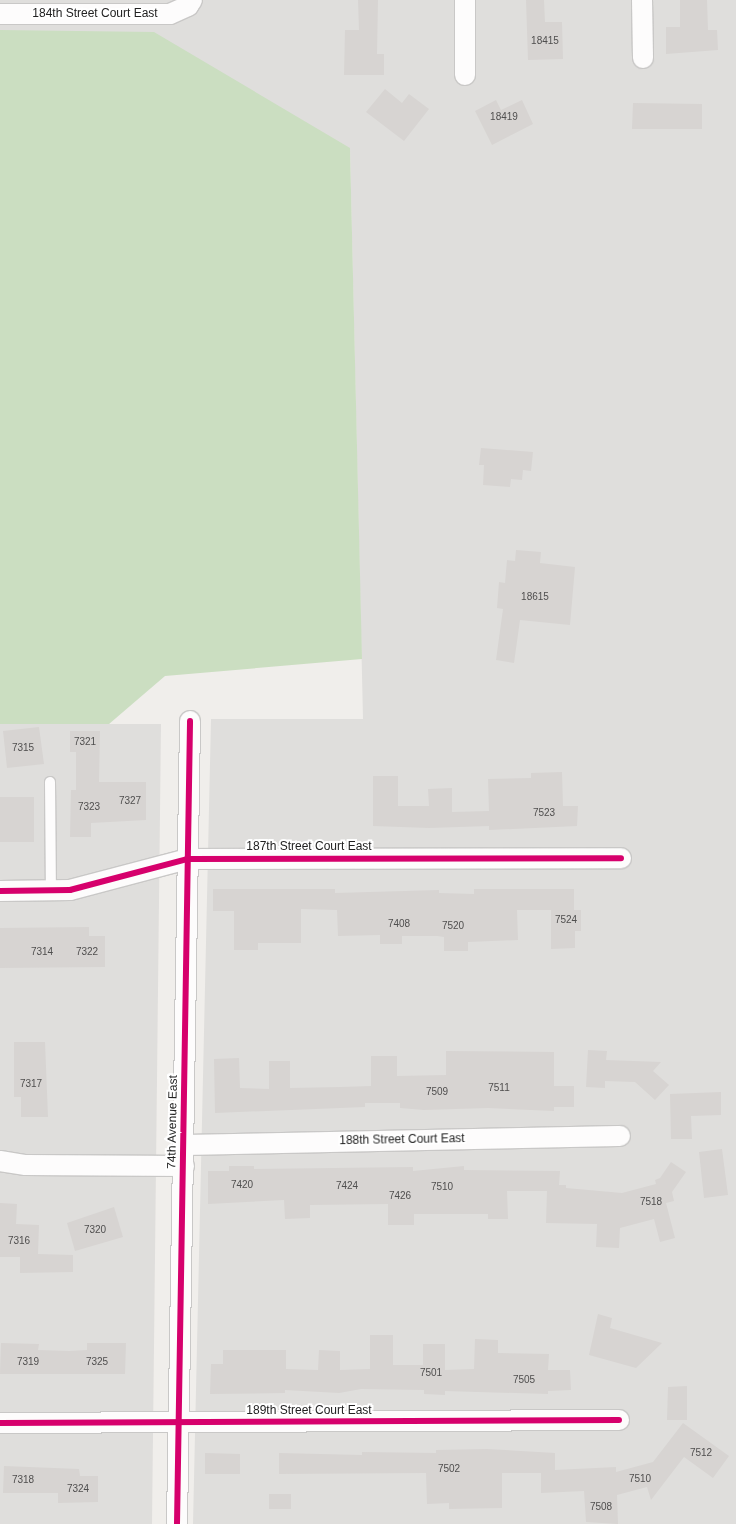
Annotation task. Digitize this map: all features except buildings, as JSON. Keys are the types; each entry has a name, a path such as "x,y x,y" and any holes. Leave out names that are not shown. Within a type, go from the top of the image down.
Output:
{"street":[{"path":"465,0 465,75"},
{"path":"642,0 643,58"},
{"name":"184th Street Court East","path":"0,14 170,14 190,3"},
{"name":"74th Avenue East","path":"177,1524 190,721"},
{"name":"187th Street Court East","path":"0,891 51,890 99,884 188,859 621,858"},
{"name":"188th Street Court East","path":"184,1145 620,1136"},
{"path":"0,1161 26,1165 184,1166"},
{"name":"189th Street Court East","path":"0,1423 178,1424 619,1420"}],"lane":[{"path":"50,782 51,890"}],"shaded area":[{"path":"0,0 736,0 736,1524 193,1524 211,719 363,719 350,149 0,145"},
{"path":"0,724 161,724 152,1524 0,1524"}],"green space":[{"path":"0,30 154,32 350,148 362,659 165,676 109,724 0,724"}],"cycle path":[{"path":"177,1524 190,721"},
{"path":"0,891 70,890 187,859 621,858"},
{"path":"0,1423 619,1420"}]}
